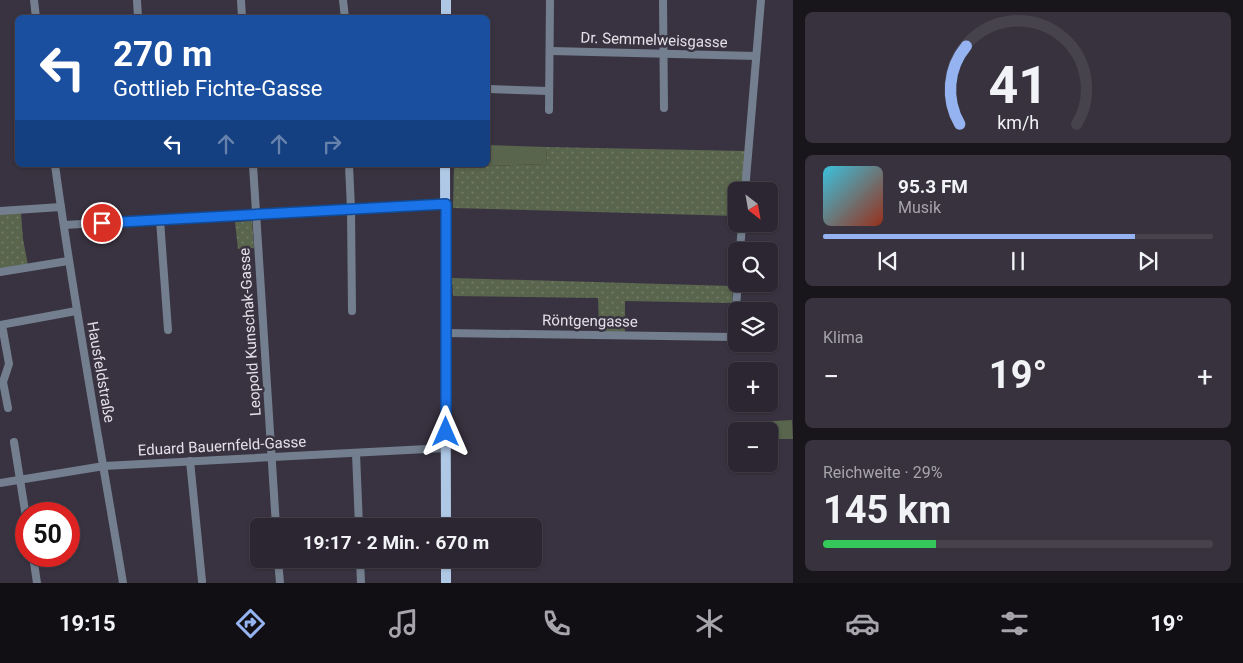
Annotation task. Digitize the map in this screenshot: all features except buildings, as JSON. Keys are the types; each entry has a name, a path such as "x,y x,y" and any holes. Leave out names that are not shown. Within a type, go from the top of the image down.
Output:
{"main road":[{"path":"446,0 446,15"},
{"path":"446,167 446,518"},
{"path":"446,568 446,583"}],"street":[{"path":"34,0 36,15"},
{"path":"137,0 138,15"},
{"path":"241,0 242,15"},
{"path":"343,0 345,15"},
{"path":"549,110 550,0"},
{"path":"663,0 664,108"},
{"path":"746,182 761,0"},
{"name":"Dr. Semmelweisgasse","path":"551,50 756,56"},
{"path":"490,88 549,91"},
{"name":"Hausfeldstraße","path":"56,167 76,311 123,583"},
{"name":"Leopold Kunschak-Gasse","path":"253,167 276,518"},
{"path":"349,167 352,209 352,311"},
{"path":"64,225 446,204"},
{"path":"0,211 61,207"},
{"path":"160,220 168,330"},
{"path":"0,272 68,260"},
{"name":"Röntgengasse","path":"446,333 733,337 737,292"},
{"path":"8,408 3,382 9,364 1,325 76,311"},
{"path":"14,442 23,502"},
{"name":"Eduard Bauernfeld-Gasse","path":"0,483 104,466 446,448"},
{"path":"356,453 359,518"},
{"path":"190,461 202,581"},
{"path":"35,567 37,583"},
{"path":"279,568 280,583"},
{"path":"360,568 361,583"}],"green space":[{"path":"490,145 547,147 546,164 490,166"},
{"path":"547,147 746,151 743,182 728,182 728,216 453,208 454,167 546,164"},
{"path":"21,213 28,265 0,270 0,214"},
{"path":"252,221 254,248 238,249 235,222"},
{"path":"452,278 728,286 728,292 733,292 732,302 728,303 625,301 625,333 602,332 599,328 598,298 453,296"},
{"path":"792,420 793,439 778,439 778,422 759,422"}],"route":[{"path":"102,223 446,204 446,432"}]}
